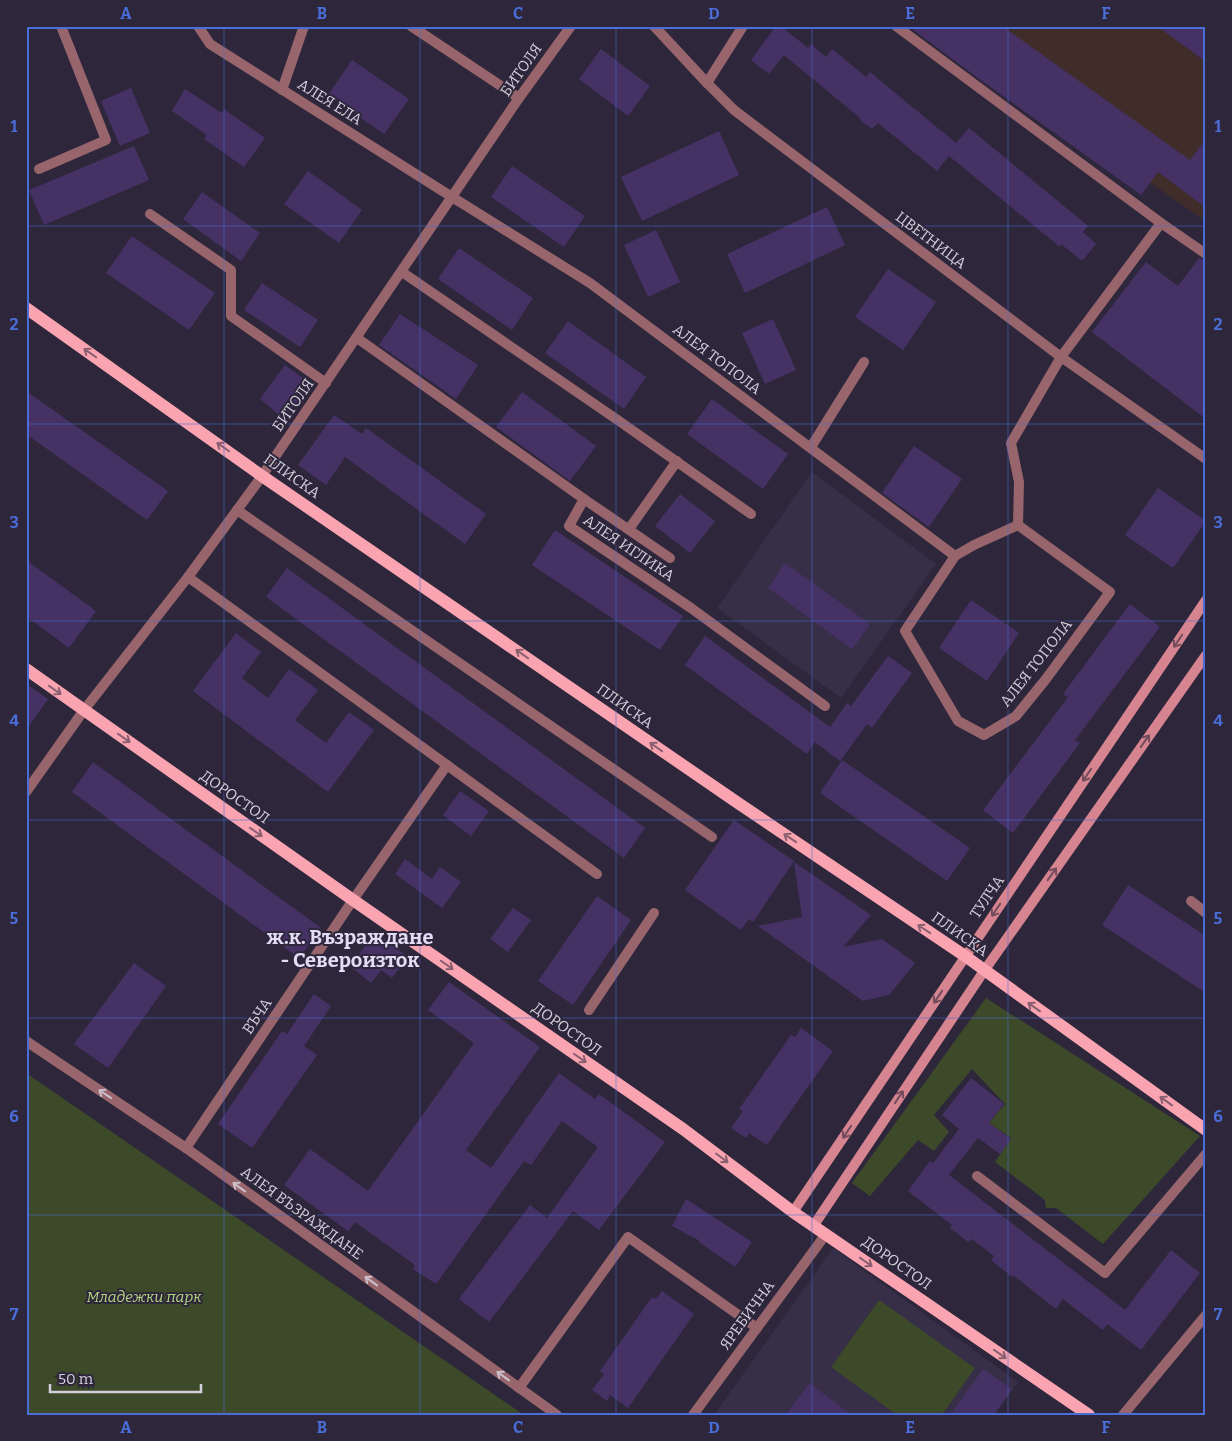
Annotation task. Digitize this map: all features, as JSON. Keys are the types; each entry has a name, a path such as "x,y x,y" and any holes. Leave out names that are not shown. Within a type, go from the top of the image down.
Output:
{"main road":[{"name":"ПЛИСКА","path":"26,308 262,476 738,803 965,956 1206,1130"},
{"name":"ТУЛЧА","path":"793,1212 1206,600"},
{"path":"814,1225 984,971 1206,654"},
{"name":"ДОРОСТОЛ","path":"26,669 353,900 683,1129 793,1212 1089,1415"}],"street":[{"path":"39,168 106,140 61,26"},
{"name":"АЛЕЯ ЕЛА","path":"198,26 210,44 452,197"},
{"path":"282,90 304,26"},
{"path":"411,26 520,98"},
{"name":"БИТОЛЯ","path":"26,792 84,710 188,577 262,476 571,26"},
{"name":"ЦВЕТНИЦА","path":"654,26 734,110 1061,356 1206,459"},
{"path":"707,83 743,26"},
{"path":"896,26 1161,223 1206,254"},
{"name":"АЛЕЯ ТОПОЛА","path":"452,197 590,283 956,556"},
{"path":"150,214 231,270 231,316 326,383"},
{"path":"1018,525 1019,482 1011,443 1061,356 1161,223"},
{"path":"402,272 751,514"},
{"name":"АЛЕЯ ИГЛИКА","path":"357,338 584,499 568,526 691,608 826,706"},
{"path":"811,447 864,362"},
{"path":"629,530 677,461"},
{"path":"584,499 670,558"},
{"path":"237,510 712,837"},
{"name":"АЛЕЯ ТОПОЛА","path":"1018,525 1110,592 1046,679 1016,716 984,735 958,721 905,631 956,556 974,545 1018,525"},
{"path":"188,577 597,874"},
{"name":"ВЪЧА","path":"186,1148 353,900 447,765"},
{"path":"1191,901 1206,914"},
{"path":"589,1010 654,913"},
{"name":"АЛЕЯ ВЪЗРАЖДАНЕ","path":"26,1041 186,1148 557,1415"},
{"path":"977,1176 1105,1273 1206,1154"},
{"name":"ЯРЕБИЧНА","path":"693,1415 826,1234"},
{"path":"520,1388 628,1237 757,1328"},
{"path":"1124,1415 1206,1315"}],"shaded area":[{"path":"921,26 1206,26 1206,221"},
{"path":"812,472 936,564 841,698 717,608"},
{"path":"833,1248 1018,1382 994,1415 714,1415"}],"green space":[{"path":"986,998 1200,1136 1103,1244 1056,1208 1046,1208 1045,1200 995,1162 1011,1138 989,1123 1005,1104 972,1069 934,1115 949,1132 934,1151 918,1140 870,1196 852,1183"},
{"name":"Младежки парк","path":"26,1073 492,1393 524,1415 26,1415"},
{"path":"879,1300 975,1368 942,1415 897,1415 831,1367"}],"building":[{"path":"776,26 781,26 808,48 811,44 826,57 832,49 866,77 870,72 956,143 969,128 1088,226 1083,232 1096,244 1082,261 1061,244 1060,247 949,156 937,171 878,123 872,129 784,55 769,74 751,60"},
{"path":"908,26 1002,26 1190,160 1206,139 1206,208 1158,172 1141,195"},
{"path":"1157,26 1206,26 1206,62"},
{"path":"601,49 650,86 628,116 579,79"},
{"path":"352,60 409,99 384,134 328,95"},
{"path":"131,88 150,133 120,146 101,101"},
{"path":"185,89 222,113 224,109 265,138 244,167 204,139 207,135 172,111"},
{"path":"719,131 739,175 642,221 621,177"},
{"path":"134,146 149,180 44,225 29,190"},
{"path":"512,166 585,216 564,247 491,197"},
{"path":"308,171 362,210 339,243 284,204"},
{"path":"202,192 260,233 241,261 183,219"},
{"path":"827,207 845,245 745,293 727,254"},
{"path":"656,230 680,282 648,297 624,245"},
{"path":"132,236 215,293 189,330 106,273"},
{"path":"459,248 533,298 512,330 438,279"},
{"path":"1199,258 1206,261 1206,419 1092,332 1146,262 1178,286"},
{"path":"888,269 936,302 903,350 855,317"},
{"path":"262,283 318,320 300,347 244,310"},
{"path":"400,314 478,365 456,399 379,345"},
{"path":"773,319 796,370 765,384 742,333"},
{"path":"568,321 646,377 624,409 545,353"},
{"path":"285,365 311,384 284,419 260,399"},
{"path":"26,391 168,491 147,520 26,434"},
{"path":"522,392 596,446 570,481 496,427"},
{"path":"712,399 788,454 763,489 687,434"},
{"path":"334,415 362,434 366,428 486,514 465,544 345,457 326,485 298,465"},
{"path":"914,446 962,479 929,527 882,493"},
{"path":"1158,488 1206,521 1173,568 1125,535"},
{"path":"680,494 715,521 690,553 655,526"},
{"path":"555,530 683,616 660,650 532,565"},
{"path":"26,560 96,611 69,648 26,616"},
{"path":"785,563 870,624 852,649 768,588"},
{"path":"287,568 645,828 624,858 266,597"},
{"path":"971,600 1019,633 987,681 939,648"},
{"path":"1130,604 1160,627 1075,740 1080,743 1013,833 983,810 1068,697 1063,694"},
{"path":"236,633 261,652 242,678 268,698 289,669 318,690 295,720 326,743 349,712 374,730 328,792 193,691"},
{"path":"705,636 830,727 847,703 851,706 888,656 912,673 872,728 867,724 840,761 815,742 807,754 685,665"},
{"path":"26,684 48,699 26,730"},
{"path":"842,760 970,848 947,881 820,793"},
{"path":"93,762 321,928 299,958 72,792"},
{"path":"460,791 489,811 471,836 443,815"},
{"path":"734,820 794,861 753,922 749,919 741,930 685,890"},
{"path":"405,859 432,879 440,867 461,882 442,908 395,874"},
{"path":"794,862 871,915 843,947 882,939 915,963 889,995 863,1001 758,926 802,917"},
{"path":"1128,885 1206,936 1206,993 1102,925"},
{"path":"597,896 631,920 573,1005 538,981"},
{"path":"513,908 531,920 508,952 490,939"},
{"path":"376,932 408,957 392,978 381,970 371,983 350,966"},
{"path":"134,963 166,986 108,1068 74,1044"},
{"path":"449,982 540,1047 466,1150 491,1168 559,1073 595,1099 599,1094 665,1142 599,1230 573,1211 489,1322 459,1299 530,1205 547,1218 598,1147 562,1121 531,1165 524,1161 436,1284 413,1269 415,1265 355,1222 348,1231 284,1185 310,1149 368,1191 474,1043 428,1010"},
{"path":"314,994 331,1006 304,1046 317,1055 252,1148 218,1124 282,1031 287,1034"},
{"path":"801,1028 833,1051 767,1145 749,1133 746,1138 731,1128 743,1111 739,1109 791,1035 795,1037"},
{"path":"971,1078 1004,1104 989,1123 1011,1139 1000,1154 978,1138 949,1175 1125,1310 1171,1250 1200,1273 1141,1350 1107,1324 1103,1330 1063,1299 1056,1309 991,1260 994,1256 972,1239 968,1242 950,1228 952,1225 908,1191 930,1161 933,1163 959,1129 942,1115"},
{"path":"686,1199 752,1242 735,1267 700,1241 672,1226"},
{"path":"662,1291 694,1314 628,1408 610,1395 607,1401 592,1390 604,1374 600,1371 652,1297 656,1299"},
{"path":"983,1369 1012,1389 994,1415 950,1415"},
{"path":"809,1383 852,1415 786,1415"}],"district":[{"name":"ж.к. Възраждане - Североизток","path":"350,948"}]}
